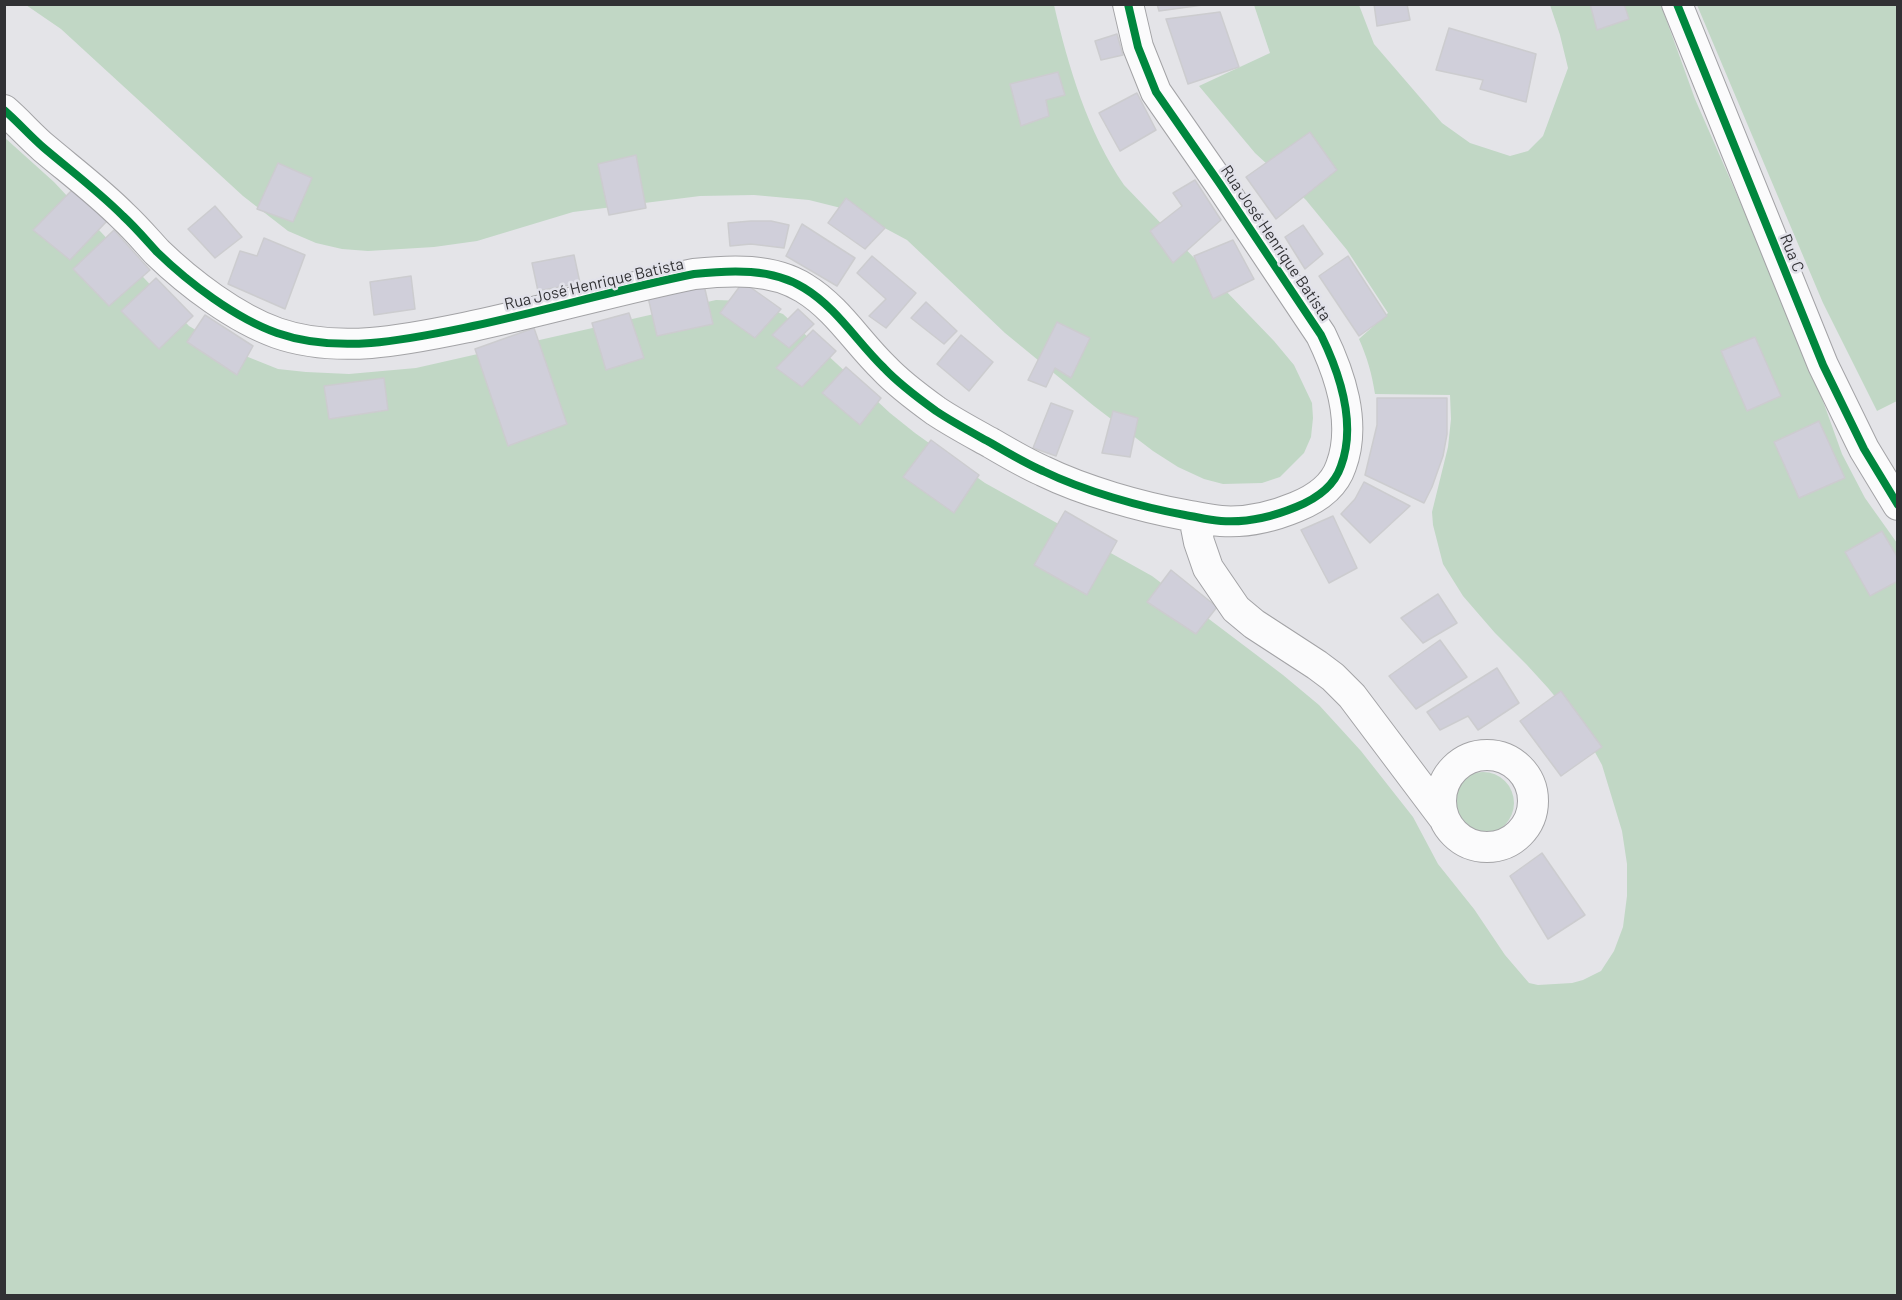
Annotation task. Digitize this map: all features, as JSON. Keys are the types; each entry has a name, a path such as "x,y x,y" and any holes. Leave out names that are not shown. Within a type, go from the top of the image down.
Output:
{"street":[{"name":"Rua José Henrique Batista","path":"4,110 42,146 92,187 159,253 198,287 256,324 277,333 300,339 347,344 381,342 426,336 506,319 694,274 746,271 770,275 803,287 821,300 858,337 884,368 938,412 1045,472 1120,500 1161,511 1221,521 1266,518 1283,513 1316,497 1329,487 1338,475 1346,448 1346,413 1338,374 1321,335 1234,203 1156,92 1138,47 1128,4"},
{"name":"Rua C","path":"1677,4 1823,365 1864,449 1898,505"},
{"path":"1194,517 1208,568 1236,609 1254,624 1317,665 1352,696 1443,817"}],"green space":[{"path":"26,5 1054,5 1081,98 1111,165 1124,185 1274,341 1294,365 1312,403 1311,437 1304,453 1280,477 1262,483 1223,484 1204,479 1178,467 1094,406 1005,333 907,240 853,211 809,200 754,195 700,196 573,212 477,241 434,247 368,251 342,249 316,243 288,231 243,196 61,29"},
{"path":"1254,5 1359,5 1374,44 1442,123 1470,143 1510,156 1528,151 1543,136 1568,68 1550,5 1661,5 1695,99 1804,348 1842,454 1865,498 1897,543 1897,1295 5,1295 4,137 54,182 189,326 228,349 278,369 349,374 416,368 716,300 746,301 783,314 890,413 915,433 985,483 1152,576 1319,705 1361,751 1413,817 1438,864 1474,909 1505,955 1529,983 1538,985 1572,983 1601,971 1614,951 1623,927 1627,896 1627,864 1622,831 1602,765 1590,743 1548,688 1463,596 1443,564 1432,512 1448,447 1451,419 1450,395 1375,394 1369,366 1359,339 1388,313 1347,250 1306,200 1255,153 1199,86 1270,53"},
{"path":"1697,5 1897,5 1897,401 1877,411 1823,303"},
{"path":"1483,772 1495,774 1505,781 1512,791 1514,803 1512,815 1505,825 1495,832 1483,834 1471,832 1461,825 1454,815 1452,803 1454,791 1461,781 1471,774"}],"building":[{"path":"1157,4 1210,4 1159,11"},
{"path":"1374,4 1407,4 1410,20 1377,26"},
{"path":"1590,4 1624,4 1629,19 1597,30"},
{"path":"1220,12 1239,67 1188,84 1166,19"},
{"path":"1449,28 1536,54 1526,102 1480,89 1483,80 1436,70"},
{"path":"1117,34 1123,55 1101,60 1095,41"},
{"path":"1058,72 1065,95 1046,100 1049,116 1021,126 1010,84"},
{"path":"1137,93 1156,130 1120,151 1099,113"},
{"path":"1310,132 1337,170 1276,219 1246,177"},
{"path":"636,155 646,208 609,215 598,164"},
{"path":"278,163 312,178 293,222 257,209"},
{"path":"1195,180 1221,220 1173,263 1150,231 1182,206 1173,193"},
{"path":"73,189 107,221 70,260 33,230"},
{"path":"846,198 885,228 865,249 828,223"},
{"path":"215,206 242,237 215,258 188,229"},
{"path":"771,221 789,225 784,248 751,244 730,246 728,223"},
{"path":"802,224 855,258 837,286 786,256"},
{"path":"1303,225 1323,254 1305,269 1285,237"},
{"path":"114,230 150,270 109,306 73,269"},
{"path":"264,238 305,255 285,309 228,284 240,251 257,256"},
{"path":"1233,240 1254,279 1213,299 1194,256"},
{"path":"574,255 580,283 538,291 532,263"},
{"path":"872,256 916,293 886,328 869,316 886,299 857,273"},
{"path":"1348,256 1387,316 1359,336 1319,276"},
{"path":"411,276 415,309 374,315 370,282"},
{"path":"156,278 193,316 159,349 121,311"},
{"path":"743,282 781,309 755,338 720,313"},
{"path":"704,285 713,324 657,336 648,297"},
{"path":"926,302 957,331 944,344 911,318"},
{"path":"798,309 814,324 789,348 772,335"},
{"path":"629,313 644,358 606,370 592,323"},
{"path":"205,315 253,346 237,375 187,342"},
{"path":"1057,322 1090,338 1071,378 1055,368 1046,387 1028,380"},
{"path":"534,328 567,424 508,446 475,349"},
{"path":"813,330 836,351 802,387 776,368"},
{"path":"961,335 993,362 969,391 937,364"},
{"path":"1755,337 1781,396 1747,411 1721,351"},
{"path":"846,367 881,398 860,425 822,393"},
{"path":"384,378 388,410 329,419 324,386"},
{"path":"1377,398 1447,398 1447,434 1443,456 1424,503 1365,475 1377,425"},
{"path":"1051,403 1073,411 1056,456 1033,448"},
{"path":"1113,411 1138,418 1130,457 1102,453"},
{"path":"1819,421 1845,478 1799,498 1774,442"},
{"path":"931,440 979,475 954,513 903,477"},
{"path":"1364,482 1410,506 1370,543 1341,514 1355,499"},
{"path":"1065,511 1117,541 1087,595 1034,565"},
{"path":"1333,516 1357,568 1329,583 1301,530"},
{"path":"1882,531 1898,558 1898,581 1870,596 1845,552"},
{"path":"1171,570 1217,607 1196,634 1147,602"},
{"path":"1438,594 1457,623 1423,643 1401,618"},
{"path":"1440,640 1467,677 1416,709 1389,676"},
{"path":"1497,668 1519,703 1478,730 1468,716 1440,730 1427,712"},
{"path":"1561,691 1602,747 1561,776 1520,721"},
{"path":"1542,853 1585,915 1548,939 1510,876"}],"cycle path":[{"path":"4,110 44,148 94,189 183,276 229,309 277,333 301,340 325,343 350,344 400,340 473,326 694,274 737,271 765,274 792,281 816,296 837,315 890,374 936,411 1036,468 1094,492 1168,512 1221,521 1250,520 1278,514 1317,496 1329,486 1338,473 1346,450 1347,433 1347,416 1340,382 1321,335 1156,92 1138,47 1128,4"},
{"path":"1677,4 1823,365 1864,449 1898,505"}]}
